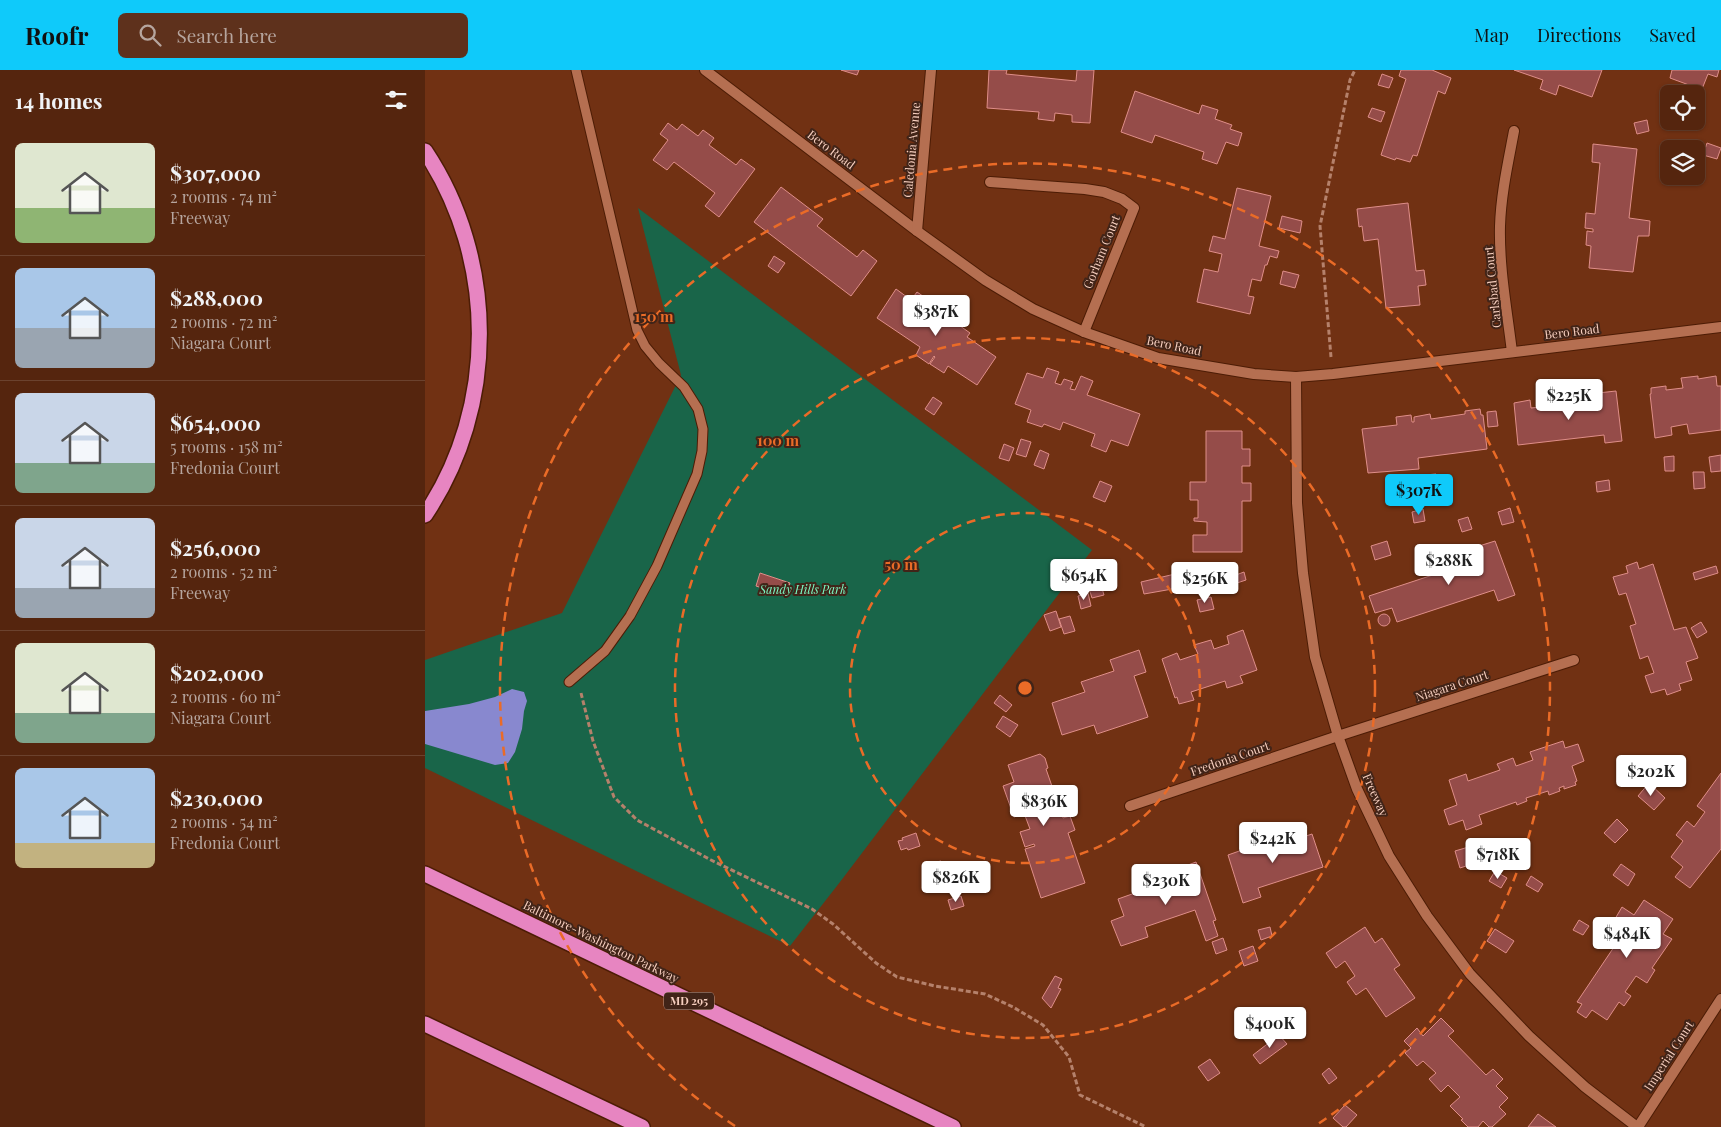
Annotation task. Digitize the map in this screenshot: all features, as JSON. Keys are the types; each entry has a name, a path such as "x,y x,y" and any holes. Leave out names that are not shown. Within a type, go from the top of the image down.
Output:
{"highway":[{"path":"425,151 435,165 449,195 462,224 470,251 478,300 480,337 478,370 472,405 462,441 449,473 425,515"},
{"name":"Baltimore-Washington Parkway","path":"425,874 953,1127"},
{"path":"425,1024 642,1127"}],"street":[{"name":"Bero Road","path":"705,70 917,231 985,280 1033,309 1084,332 1158,358 1254,374 1296,378 1721,327"},
{"name":"Caledonia Avenue","path":"917,231 931,70"},
{"name":"Carlsbad Court","path":"1513,352 1501,269 1500,225 1504,179 1514,131"},
{"name":"Gorham Court","path":"990,182 1094,191 1122,199 1134,208 1084,332"},
{"name":"Freeway","path":"1296,378 1297,503 1303,572 1315,657 1338,736 1357,789 1389,856 1427,916 1471,974 1529,1036 1585,1087 1638,1127"},
{"name":"Niagara Court","path":"1338,736 1574,660"},
{"name":"Fredonia Court","path":"1130,806 1338,736"},
{"name":"Imperial Court","path":"1638,1127 1721,999"}],"lane":[{"path":"573,678 605,651 630,616 657,566 697,474 702,451 703,429 698,409 684,387 659,363 645,346 637,330 576,70"}],"path":[{"path":"1333,374 1320,226 1350,80 1355,70"},
{"path":"573,678 593,741 614,797 637,820 711,860 812,910 833,924 875,963 897,977 935,986 985,994 1013,1007 1043,1025 1069,1056 1080,1095 1146,1127"}],"green space":[{"name":"Sandy Hills Park","path":"638,208 1092,550 790,946 425,768 425,660 562,613 681,375"}],"water":[{"path":"512,689 524,692 527,701 522,729 515,752 508,763 495,765 425,744 425,711 469,704 495,697"}],"building":[{"path":"841,70 859,70 857,75"},
{"path":"989,70 1007,70 1006,74 1076,81 1077,70 1094,70 1090,123 1072,122 1072,115 1055,113 1054,121 1038,119 1039,112 987,108"},
{"path":"1401,70 1432,70 1451,78 1445,94 1438,91 1417,156 1413,155 1410,162 1396,158 1395,160 1381,155 1406,79 1399,76"},
{"path":"1514,70 1602,70 1592,97 1559,85 1556,95 1540,89 1543,80"},
{"path":"1672,70 1719,70 1717,77 1708,74 1704,85 1689,85 1670,78"},
{"path":"1382,74 1393,78 1389,88 1378,85"},
{"path":"1135,91 1199,114 1202,105 1218,110 1215,119 1232,125 1230,129 1242,133 1238,146 1226,142 1217,164 1202,159 1204,152 1155,135 1152,143 1121,132"},
{"path":"1372,108 1385,112 1381,122 1368,117"},
{"path":"1647,120 1649,131 1637,134 1634,123"},
{"path":"668,123 677,130 682,124 698,136 703,130 714,138 709,145 736,165 741,159 755,169 719,217 705,206 715,193 674,162 667,170 653,160 668,140 660,134"},
{"path":"1707,143 1721,148 1717,159 1705,156"},
{"path":"1593,144 1637,149 1629,218 1650,221 1649,236 1638,236 1633,272 1589,268 1591,246 1586,245 1587,231 1593,232 1593,229 1585,228 1586,213 1595,214 1600,163 1592,162"},
{"path":"781,187 823,219 817,226 857,257 863,250 877,261 851,296 754,222"},
{"path":"1237,188 1271,196 1259,246 1279,251 1277,258 1270,256 1267,265 1265,265 1261,281 1252,279 1248,296 1254,297 1250,314 1197,302 1204,269 1218,272 1222,254 1209,251 1213,236 1225,239"},
{"path":"1408,203 1416,271 1424,270 1426,285 1418,286 1420,305 1386,308 1378,239 1364,241 1362,226 1359,227 1357,209"},
{"path":"1282,216 1302,221 1300,233 1279,228"},
{"path":"774,256 785,263 778,273 768,266"},
{"path":"1283,271 1299,275 1295,288 1280,284"},
{"path":"896,289 911,300 917,292 930,301 925,309 940,319 945,312 957,320 956,323 970,333 967,337 996,357 977,385 948,366 944,373 930,364 934,356 929,364 916,355 920,347 877,318"},
{"path":"1047,368 1059,372 1055,383 1061,385 1064,379 1073,382 1070,389 1075,390 1081,376 1093,381 1087,395 1140,414 1128,446 1111,440 1106,452 1091,446 1095,434 1063,422 1060,430 1044,424 1042,427 1027,422 1031,410 1015,404 1027,373 1043,378"},
{"path":"1698,376 1698,379 1716,376 1717,386 1721,386 1721,430 1689,434 1687,424 1671,427 1672,435 1655,438 1651,388 1666,386 1666,390 1683,388 1681,378"},
{"path":"1616,391 1622,441 1605,443 1604,435 1518,445 1514,403 1530,400 1531,408 1599,401 1598,393"},
{"path":"933,397 942,403 934,415 925,409"},
{"path":"1480,409 1481,415 1483,415 1487,449 1418,458 1419,469 1368,473 1362,429 1397,425 1396,417 1411,415 1412,422 1414,422 1414,417 1430,414 1431,419 1465,414 1465,411"},
{"path":"1496,411 1498,426 1488,427 1487,412"},
{"path":"1206,431 1242,431 1242,449 1250,449 1250,466 1242,466 1242,483 1251,483 1251,501 1242,501 1242,552 1193,552 1193,535 1207,535 1207,522 1194,521 1194,518 1198,518 1198,500 1190,500 1190,482 1206,482"},
{"path":"1021,439 1031,442 1026,457 1016,454"},
{"path":"1004,444 1014,448 1009,461 999,458"},
{"path":"1040,450 1049,454 1044,469 1034,465"},
{"path":"1721,455 1721,471 1711,472 1709,457"},
{"path":"1674,456 1674,471 1665,471 1664,457"},
{"path":"1693,472 1704,472 1705,488 1694,489"},
{"path":"1436,474 1438,483 1426,485 1425,475"},
{"path":"1609,480 1610,490 1597,492 1596,482"},
{"path":"1100,481 1112,486 1105,502 1093,497"},
{"path":"1510,508 1514,522 1502,525 1498,512"},
{"path":"1423,509 1425,521 1414,523 1412,512"},
{"path":"1468,517 1472,529 1462,532 1458,520"},
{"path":"1387,541 1391,555 1375,560 1371,546"},
{"path":"1495,541 1515,595 1498,601 1494,590 1397,622 1392,608 1375,613 1369,596 1466,564 1463,555 1480,550 1479,546"},
{"path":"1637,562 1639,569 1653,564 1674,630 1686,627 1698,658 1686,662 1692,680 1679,684 1681,690 1667,695 1665,689 1651,693 1645,676 1654,673 1648,656 1640,659 1630,626 1636,624 1626,593 1619,595 1613,577 1628,573 1626,566"},
{"path":"1716,566 1718,573 1695,580 1693,573"},
{"path":"1244,572 1246,580 1216,590 1214,583"},
{"path":"760,573 790,583 786,596 756,586"},
{"path":"1175,574 1178,588 1144,594 1141,582"},
{"path":"1098,575 1104,595 1092,598 1086,579"},
{"path":"1088,593 1091,606 1081,609 1078,596"},
{"path":"1211,597 1214,609 1200,612 1197,600"},
{"path":"1056,611 1061,627 1050,631 1044,615"},
{"path":"1386,614 1389,615 1389,625 1382,626 1379,625 1378,618 1379,615"},
{"path":"1070,616 1075,631 1064,634 1059,619"},
{"path":"1701,622 1707,632 1697,638 1691,628"},
{"path":"1243,630 1257,670 1240,676 1243,683 1227,688 1225,681 1191,692 1194,700 1179,704 1177,697 1175,698 1162,659 1177,653 1180,660 1198,654 1194,645 1211,640 1214,649 1229,644 1227,636"},
{"path":"1139,650 1146,672 1134,676 1148,717 1097,734 1094,725 1062,735 1052,703 1085,692 1081,682 1114,671 1110,660"},
{"path":"1000,695 1012,705 1006,712 994,703"},
{"path":"1003,716 1018,725 1010,737 996,727"},
{"path":"1563,741 1565,748 1578,744 1584,761 1572,766 1577,781 1575,782 1576,785 1564,789 1564,786 1559,788 1560,791 1549,795 1548,791 1526,798 1527,801 1517,805 1516,802 1479,815 1482,824 1466,830 1463,820 1449,825 1444,810 1457,805 1449,780 1466,774 1468,781 1500,770 1497,764 1513,758 1516,766 1533,760 1530,752"},
{"path":"1040,754 1045,758 1048,768 1046,769 1063,818 1070,816 1075,830 1068,833 1085,883 1041,898 1025,849 1035,846 1034,844 1025,847 1020,832 1030,829 1024,813 1014,817 1003,786 1014,782 1008,765"},
{"path":"1721,773 1721,849 1690,888 1675,877 1683,867 1671,857 1683,841 1676,835 1687,821 1694,827 1705,812 1697,806"},
{"path":"1649,783 1665,798 1654,810 1638,796"},
{"path":"1617,819 1628,830 1615,843 1604,833"},
{"path":"916,833 920,846 901,850 898,841"},
{"path":"1312,834 1323,867 1258,888 1261,897 1243,903 1228,855 1276,836 1279,845"},
{"path":"1503,842 1506,853 1495,856 1492,845"},
{"path":"1482,843 1487,859 1460,868 1455,851"},
{"path":"941,861 944,873 930,876 928,864"},
{"path":"1196,862 1216,920 1213,921 1218,936 1206,941 1195,910 1145,927 1148,937 1121,946 1111,921 1124,916 1118,899 1166,882 1164,877 1179,872 1181,878 1183,877 1180,868"},
{"path":"1621,864 1635,874 1628,886 1613,875"},
{"path":"1495,871 1507,878 1501,888 1489,881"},
{"path":"1531,876 1543,884 1538,892 1526,885"},
{"path":"933,878 937,889 927,892 923,882"},
{"path":"961,896 964,906 951,910 948,900"},
{"path":"1644,900 1673,919 1663,934 1672,939 1652,968 1655,970 1647,983 1636,976 1625,992 1631,996 1624,1006 1619,1002 1607,1020 1592,1010 1586,1018 1577,1012 1582,1004 1577,1002 1616,944 1605,936 1622,907 1634,915"},
{"path":"1579,920 1589,926 1583,935 1573,930"},
{"path":"1270,927 1272,936 1261,940 1258,930"},
{"path":"1365,927 1375,943 1382,938 1400,965 1394,969 1415,998 1386,1017 1366,988 1356,995 1347,982 1355,976 1345,961 1336,968 1326,953"},
{"path":"1495,929 1514,941 1506,953 1487,941"},
{"path":"1223,938 1227,950 1216,954 1212,942"},
{"path":"1253,946 1258,961 1244,966 1239,951"},
{"path":"1055,976 1062,979 1058,988 1061,989 1051,1008 1042,998"},
{"path":"1441,1018 1454,1031 1448,1036 1486,1075 1493,1069 1503,1079 1496,1086 1508,1098 1499,1107 1506,1114 1492,1127 1489,1127 1483,1121 1478,1127 1468,1127 1450,1106 1460,1097 1448,1085 1441,1092 1429,1079 1436,1073 1423,1061 1417,1066 1405,1053 1411,1048 1404,1041 1417,1028 1423,1036"},
{"path":"1279,1035 1287,1044 1260,1064 1253,1055"},
{"path":"1210,1059 1220,1073 1208,1081 1198,1067"},
{"path":"1329,1068 1337,1078 1329,1084 1322,1074"},
{"path":"1345,1105 1357,1115 1346,1127 1343,1127 1333,1118"},
{"path":"1538,1114 1556,1127 1528,1127"}]}
